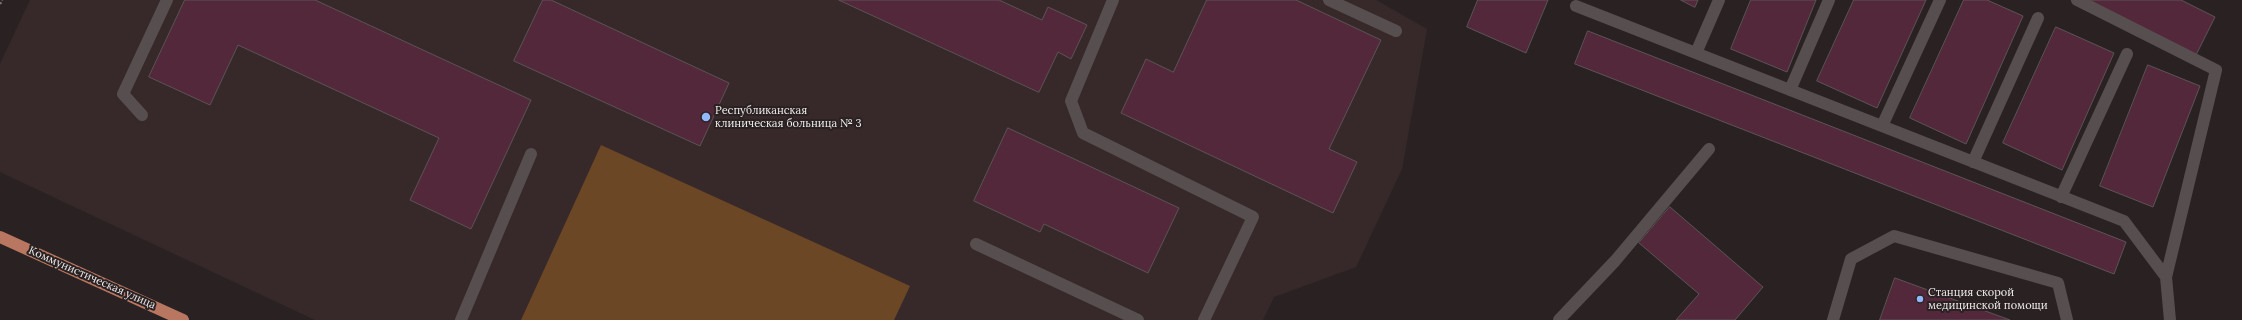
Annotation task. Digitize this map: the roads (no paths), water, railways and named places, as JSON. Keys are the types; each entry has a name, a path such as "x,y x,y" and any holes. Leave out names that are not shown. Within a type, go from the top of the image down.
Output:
{"main road":[{"name":"Коммунистическая улица","path":"0,236 183,320"}],"street":[{"path":"142,115 123,94 167,0"},
{"path":"1329,0 1396,32"},
{"path":"1696,53 1719,0"},
{"path":"1790,90 1829,0"},
{"path":"1882,126 1940,0"},
{"path":"2077,0 2216,70 2166,277 2170,320"},
{"path":"1109,1 1071,101 1084,133 1253,217 1204,320"},
{"path":"1576,6 2124,221 2166,277"},
{"path":"1973,162 2038,18"},
{"path":"2061,197 2127,54"},
{"path":"1559,320 1615,261 1709,149"},
{"path":"461,320 531,154"},
{"path":"1833,320 1851,259 1894,236 2058,283 2067,320"},
{"path":"976,244 1138,320"}],"place":[{"name":"Республиканская клиническая больница № 3","path":"706,117"},
{"name":"Станция скорой медицинской помощи","path":"1920,299"}]}
